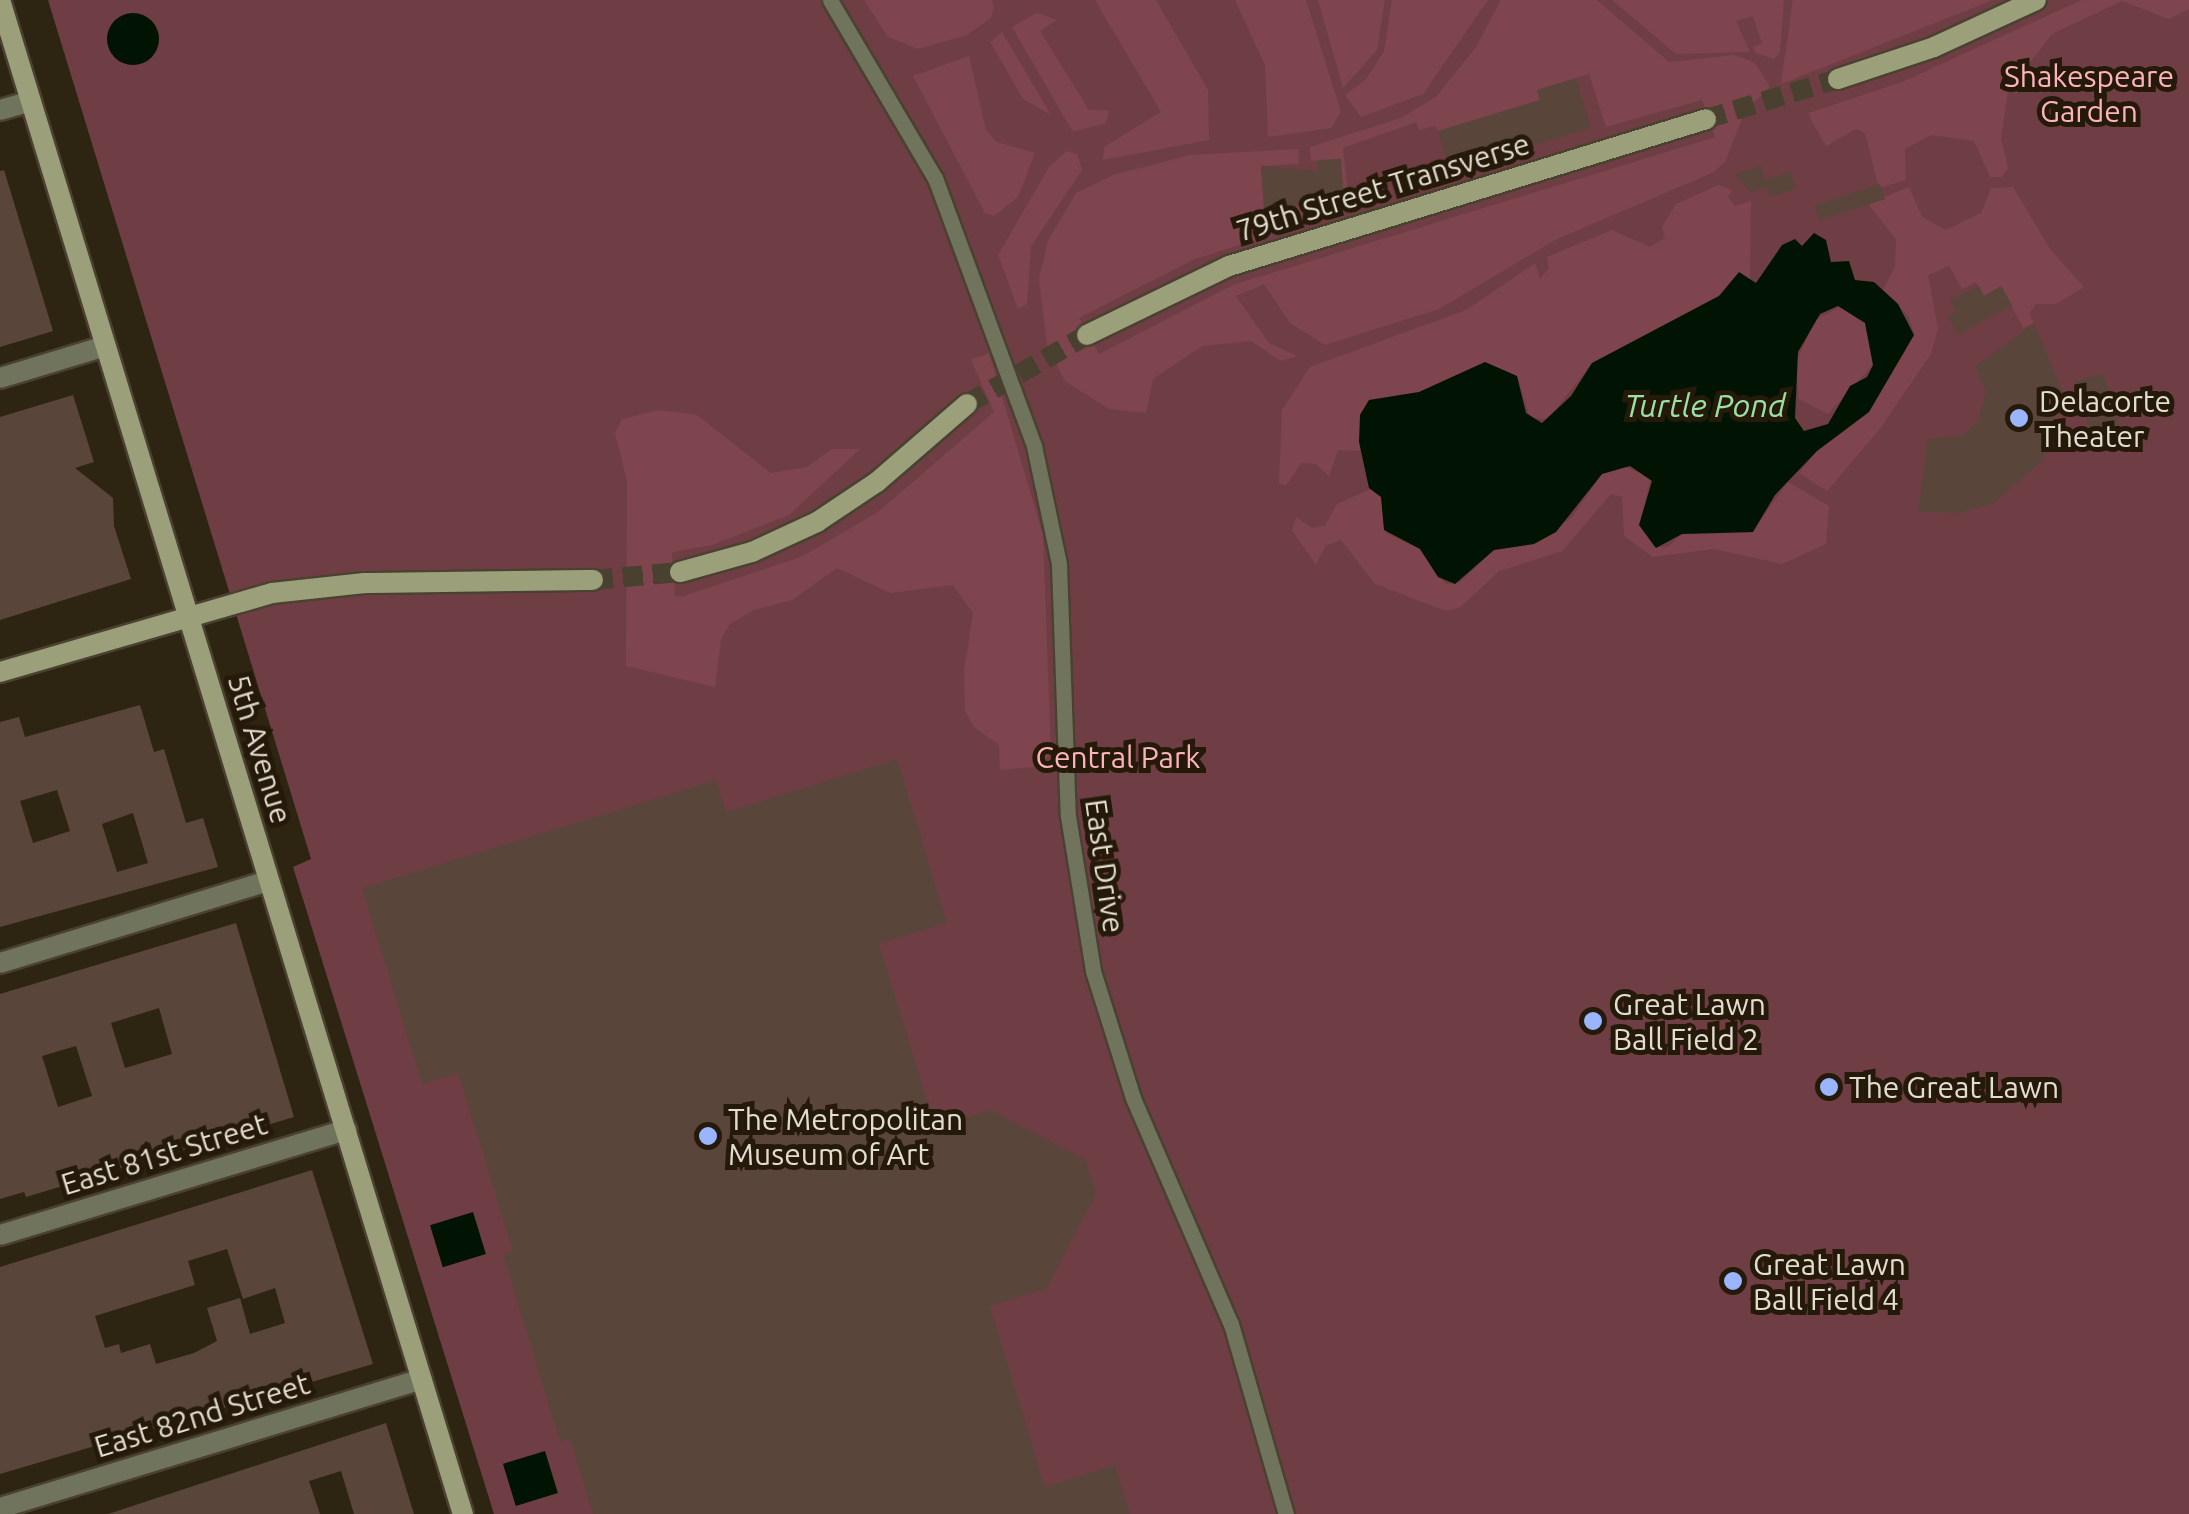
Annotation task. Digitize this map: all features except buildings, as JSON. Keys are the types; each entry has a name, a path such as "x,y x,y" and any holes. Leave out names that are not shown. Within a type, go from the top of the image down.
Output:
{"main road":[{"name":"5th Avenue","path":"0,0 463,1514"},
{"path":"1838,78 1908,57 2036,0"},
{"name":"79th Street Transverse","path":"1087,335 1229,266 1706,118"},
{"path":"680,572 752,552 837,511 966,404"},
{"path":"0,672 187,613 272,592 347,584 593,580"}],"street":[{"name":"East Drive","path":"830,0 935,178 1034,446 1060,564 1068,816 1093,971 1132,1098 1232,1324 1286,1514"},
{"path":"0,110 30,101"},
{"path":"0,378 106,346"},
{"path":"0,963 269,881"},
{"name":"East 81st Street","path":"0,1235 346,1130"},
{"name":"East 82nd Street","path":"0,1508 422,1379"}],"green space":[{"name":"Central Park","path":"48,0 2189,0 2189,1514 494,1514 293,867 311,859"}],"shaded area":[{"path":"864,0 992,0 994,7 991,18 967,35 918,49 888,37"},
{"path":"1095,0 1156,0 1208,90 1209,140 1103,160 1104,147 1161,112"},
{"path":"1235,0 1306,0 1341,112 1331,128 1268,137 1265,65"},
{"path":"1318,0 1385,0 1377,50 1343,88"},
{"path":"1392,0 1488,0 1423,94 1361,117 1345,95 1366,79 1384,51"},
{"path":"1501,0 1597,0 1669,62 1734,55 1755,63 1770,87 1745,111 1725,162 1712,173 1555,240 1439,309 1325,345 1290,323 1264,284 1236,296 1269,343 1297,356 1281,361 1251,341 1202,346 1153,379 1146,413 1109,409 1065,381 1047,345 1039,279 1048,241 1076,193 1113,175 1190,155 1298,149 1299,164 1261,166 1264,209 1343,203 1340,159 1311,161 1310,147 1401,118 1436,97 1476,47","holes":["1589,74 1606,127 1702,100 1715,137 1233,285 1099,354 1079,318 1195,259 1350,210 1343,148 1416,122 1419,130 1435,126 1438,131 1540,100 1537,90"]},
{"path":"1612,0 1784,0 1780,52 1774,59 1756,53 1753,47 1762,43 1753,16 1736,21 1750,52 1676,54"},
{"path":"1793,0 1993,0 1781,84"},
{"path":"2082,0 2189,0 2189,9 2169,19 2122,1 2052,34 2008,91 2001,139 2008,168 2002,177 1990,177 1974,141 1931,135 1905,149 1906,180 1879,188 1865,133 1856,129 1826,146 1811,120 1809,113 1902,82"},
{"path":"1037,13 1057,20 1040,31 1089,110 1109,110 1106,123 1073,132 1012,27"},
{"path":"1002,32 1051,115 1023,99 990,42"},
{"path":"969,56 986,130 997,142 1035,153 1018,197 994,216 985,213 913,76"},
{"path":"1067,151 1077,154 1082,170 1031,246 1027,304 1018,309 998,255 1049,167"},
{"path":"1718,185 1732,190 1728,197 1735,206 1751,201 1750,279 1592,363 1548,419 1530,418 1517,376 1485,362 1419,392 1369,400 1360,415 1363,451 1338,450 1329,476 1316,464 1301,463 1286,486 1279,483 1282,410 1310,367 1466,310 1535,263 1540,279 1549,268 1547,257 1612,230 1650,247 1665,238 1662,227 1676,204"},
{"path":"1909,187 1922,217 1946,230 1981,213 1991,188 2013,187 2050,249 2084,287 2056,304 2036,304 2029,314 2034,323 2023,328 2001,286 1984,296 1976,282 1962,289 1949,266 1928,275 1938,329 1931,354 1879,430 1827,491 1799,473 1817,451 1869,412 1914,335 1909,317 1883,290 1895,266 1896,239 1868,204"},
{"path":"1842,306 1865,323 1873,365 1828,414 1799,399 1796,363 1815,320"},
{"path":"989,353 1043,535 1051,755 1032,767 1000,770 999,745 974,727 965,711 964,671 973,613 953,585 890,593 837,568 792,600 753,610 729,625 721,640 715,687 626,666 627,481 615,433 622,419 659,410 697,415 771,473 807,467 832,449 860,449 789,515 712,545 672,552 675,596 684,596 803,556 878,512 994,412 971,360"},
{"path":"1623,466 1651,477 1639,525 1654,547 1668,547 1682,534 1751,533 1788,482 1829,506 1826,544 1782,564 1714,549 1653,557 1624,536 1622,497 1611,494 1562,551 1499,571 1461,607 1446,611 1375,584 1341,540 1325,546 1316,565 1292,530 1296,517 1312,528 1325,526 1337,504 1371,489 1381,497 1386,533 1420,549 1446,584 1459,583 1494,550 1533,544 1572,517 1602,474"}],"water":[{"path":"133,13 151,21 159,39 151,57 133,65 115,57 107,39 115,21"},
{"name":"Turtle Pond","path":"1814,233 1826,240 1831,262 1849,261 1855,280 1874,282 1898,304 1914,335 1869,412 1817,451 1775,495 1753,532 1682,534 1656,548 1639,525 1652,481 1630,466 1602,474 1556,532 1534,544 1494,550 1455,584 1438,577 1420,549 1384,530 1381,497 1369,488 1359,442 1360,415 1369,400 1419,392 1485,362 1517,376 1526,413 1542,423 1571,396 1592,363 1719,296 1739,272 1756,283 1782,245 1795,239 1802,246","holes":["1838,306 1865,323 1873,365 1867,377 1850,386 1828,424 1804,431 1795,418 1798,352 1820,314"]},
{"path":"473,1212 486,1254 443,1267 430,1225"},
{"path":"545,1451 558,1493 516,1506 503,1464"}],"tunnel":[{"path":"1706,119 1838,79"},
{"path":"967,404 1087,335"},
{"path":"593,580 680,572"}],"place":[{"name":"Delacorte Theater","path":"2019,418"},
{"name":"Great Lawn Ball Field 2","path":"1593,1021"},
{"name":"The Great Lawn","path":"1829,1087"},
{"name":"The Metropolitan Museum of Art","path":"708,1136"},
{"name":"Great Lawn Ball Field 4","path":"1733,1281"}],"park label":[{"name":"Shakespeare Garden","path":"2089,93"}]}
